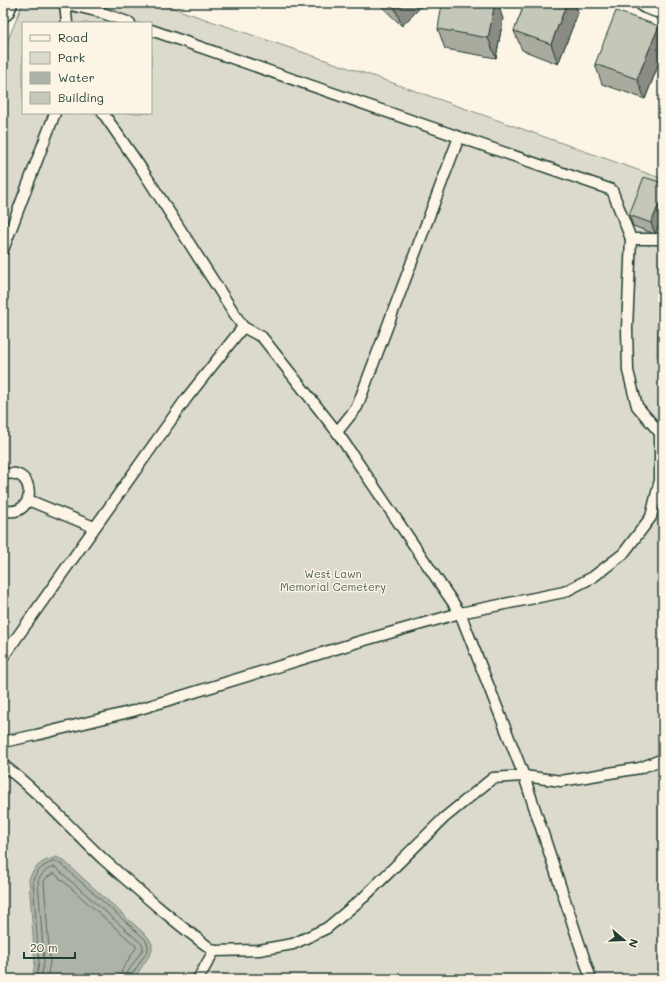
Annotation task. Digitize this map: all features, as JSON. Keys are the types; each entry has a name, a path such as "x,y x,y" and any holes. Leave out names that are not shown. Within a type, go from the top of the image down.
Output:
{"main road":[{"path":"3,10 6,3"}],"street":[{"path":"646,3 663,9"}],"lane":[{"path":"67,22 64,3 100,12 127,22"},
{"path":"3,742 133,710 358,642 460,613 564,592 593,576 622,554 651,518 660,480 662,434 637,406 628,371 631,239 612,190 152,30"},
{"path":"3,250 55,114"},
{"path":"104,114 141,168 244,327 262,337 337,432 460,613 524,776 591,979"},
{"path":"337,432 357,407 459,137"},
{"path":"631,239 663,239"},
{"path":"3,657 186,399 244,327"},
{"path":"3,475 8,473 21,476 29,486 30,493 25,505 20,509 8,512 3,510"},
{"path":"28,500 94,527"},
{"path":"3,765 22,780 103,859 185,929 214,951 259,950 293,944 327,928 364,897 444,818 493,778 524,776 561,781 640,768 663,759"},
{"path":"198,979 214,951"}],"green space":[{"name":"West Lawn Memorial Cemetery","path":"23,3 158,3 393,83 663,179 663,979 3,979 3,52"}],"water":[{"path":"663,312 663,375 657,355 658,323"},
{"path":"57,857 64,861 148,937 152,944 152,951 134,979 32,979 35,963 29,879 34,870 40,864"}],"building":[{"path":"442,3 495,3 488,38 438,29"},
{"path":"525,3 567,3 551,44 514,31"},
{"path":"616,11 659,26 637,79 595,64"},
{"path":"644,177 663,183 663,205 659,204 651,223 629,215"}]}
